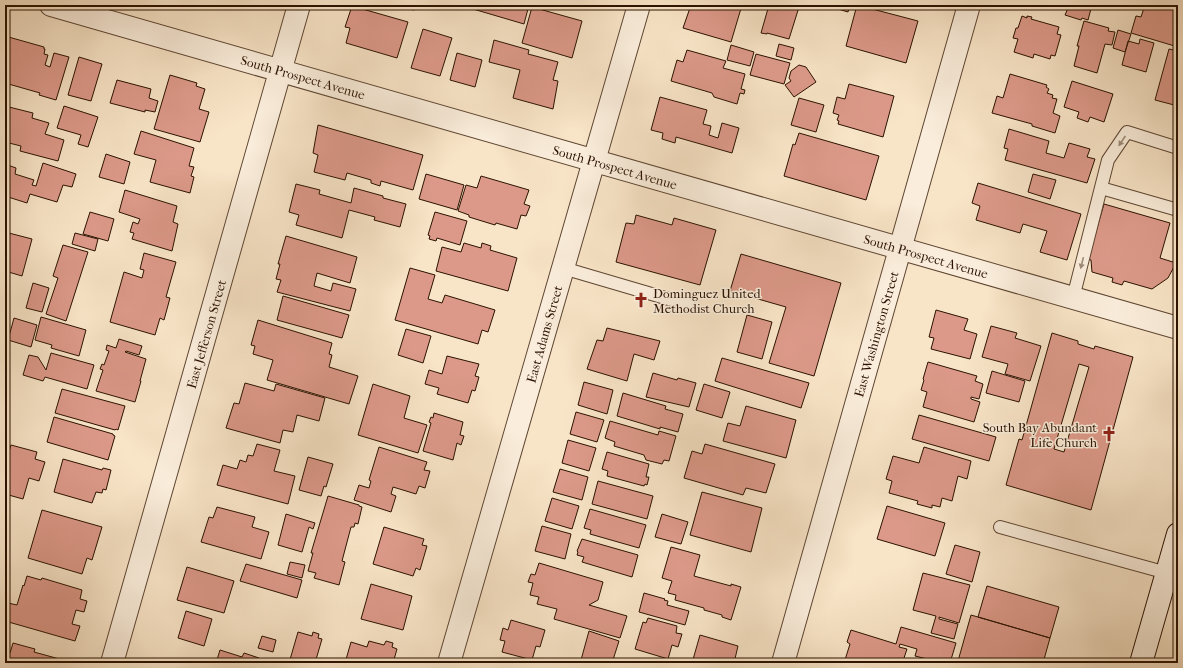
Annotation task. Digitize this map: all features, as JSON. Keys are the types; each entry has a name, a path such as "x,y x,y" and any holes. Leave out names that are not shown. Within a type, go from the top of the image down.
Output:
{"street":[{"name":"South Prospect Avenue","path":"51,5 1178,328"},
{"name":"East Jefferson Street","path":"112,663 299,5"},
{"name":"East Adams Street","path":"449,663 639,5"},
{"name":"East Washington Street","path":"783,663 970,5"},
{"path":"1142,663 1178,534"}],"lane":[{"path":"1073,298 1108,160 1127,132 1178,148"},
{"path":"1101,188 1178,210"},
{"path":"563,268 689,305"},
{"path":"1000,527 1167,573"}],"building":[{"path":"394,5 416,5 414,10"},
{"path":"475,5 529,5 524,24 473,9"},
{"path":"691,5 742,5 731,42 683,28"},
{"path":"769,5 792,5 799,7 789,39 767,33 761,33"},
{"path":"825,5 850,5 848,12"},
{"path":"857,5 918,21 906,63 846,46"},
{"path":"1059,5 1092,5 1088,20 1082,18 1081,20 1065,15 1068,8"},
{"path":"1145,5 1178,5 1178,47 1131,33 1136,16 1141,17"},
{"path":"352,6 408,22 397,58 346,43 350,28 345,27"},
{"path":"532,7 582,21 572,58 522,43"},
{"path":"1022,16 1027,18 1027,16 1032,17 1031,19 1059,27 1057,34 1061,35 1055,56 1051,55 1050,59 1034,54 1033,58 1014,52 1018,39 1013,38"},
{"path":"1084,21 1109,28 1108,31 1115,32 1112,45 1105,44 1097,73 1074,66 1079,46 1077,46"},
{"path":"423,29 452,38 440,76 411,68"},
{"path":"1118,30 1131,34 1125,52 1113,48"},
{"path":"5,36 44,47 44,54 48,55 45,65 50,67 54,53 69,57 56,100 39,95 40,93 5,83"},
{"path":"1140,39 1154,43 1146,72 1122,65 1128,41 1139,44"},
{"path":"494,40 529,50 528,54 558,62 553,80 558,81 553,109 513,98 520,70 489,62"},
{"path":"779,44 794,48 791,60 776,56"},
{"path":"731,45 754,52 750,66 727,60"},
{"path":"1169,49 1178,51 1178,106 1155,100"},
{"path":"687,50 726,61 723,68 745,74 741,89 745,90 744,94 740,93 737,104 714,97 712,93 671,81 677,60 683,62"},
{"path":"457,53 482,60 475,87 450,80"},
{"path":"756,54 790,63 784,84 750,75"},
{"path":"79,57 102,64 91,101 68,95"},
{"path":"799,65 806,67 816,82 794,97 785,85 791,81 789,78 791,71"},
{"path":"1010,74 1047,85 1046,87 1049,89 1047,93 1053,95 1052,98 1057,99 1053,113 1060,116 1055,133 1032,126 1032,124 992,113 997,96 1003,98"},
{"path":"170,75 197,83 196,86 205,89 199,109 209,112 200,142 154,129"},
{"path":"117,80 151,89 149,98 158,101 155,112 145,110 145,112 110,103"},
{"path":"1072,81 1113,94 1104,122 1090,117 1088,122 1077,118 1079,112 1064,107"},
{"path":"849,84 894,96 883,137 838,124 839,121 837,120 839,115 833,113 837,97 845,99"},
{"path":"660,97 707,110 703,124 711,126 709,135 718,138 722,123 739,128 732,153 676,137 675,143 662,139 663,133 651,130"},
{"path":"799,98 824,105 816,132 791,125"},
{"path":"5,106 33,113 32,118 49,123 45,134 64,140 58,161 20,151 21,146 5,142"},
{"path":"64,106 98,117 88,147 78,144 81,135 57,128"},
{"path":"318,125 423,155 413,190 381,181 380,186 371,183 371,180 347,173 345,180 314,172 318,155 313,153"},
{"path":"1009,129 1049,141 1046,153 1064,158 1069,143 1090,149 1087,157 1095,159 1087,183 1005,160 1008,149 1004,148"},
{"path":"141,131 194,148 189,166 194,167 191,176 194,177 190,193 150,182 156,160 134,154"},
{"path":"799,133 879,156 866,200 784,176 793,144 795,145"},
{"path":"106,154 130,162 124,184 99,177"},
{"path":"43,163 76,174 72,187 63,185 57,202 30,194 27,203 5,196 5,164 16,168 15,174 34,180 32,185 36,186"},
{"path":"426,174 464,185 457,210 419,199"},
{"path":"1033,174 1056,180 1050,199 1028,192"},
{"path":"481,176 529,190 524,204 530,206 526,216 521,215 517,229 496,223 495,225 469,217 469,215 458,211 466,185 477,188"},
{"path":"978,183 1081,214 1067,260 1040,252 1047,231 1023,224 1020,233 976,220 980,206 972,203"},
{"path":"296,184 320,190 319,194 351,203 354,188 406,204 400,227 374,220 375,217 349,210 342,238 296,225 299,215 289,212"},
{"path":"125,190 177,206 173,222 178,224 172,251 132,239 134,233 130,232 133,222 138,224 140,219 119,212"},
{"path":"1104,204 1170,223 1160,258 1176,263 1168,278 1152,289 1124,281 1122,285 1112,282 1113,278 1092,272 1091,260 1088,259"},
{"path":"90,212 114,219 108,241 83,234"},
{"path":"435,212 467,221 460,245 437,238 436,241 429,239 430,236 428,235"},
{"path":"636,215 672,225 674,218 716,230 700,285 616,262 626,223 634,224"},
{"path":"5,232 32,239 22,276 5,271"},
{"path":"75,233 98,239 95,251 72,244"},
{"path":"286,236 357,257 350,283 317,273 314,286 331,291 333,283 356,289 350,311 277,292 281,280 276,279 280,264 278,264"},
{"path":"464,243 481,248 482,243 491,246 490,250 517,258 508,291 436,271 442,247 461,252"},
{"path":"63,245 88,252 66,321 46,314 58,278 53,276"},
{"path":"144,253 176,262 166,297 170,298 164,320 160,318 155,335 110,322 124,272 142,278 144,270 140,269"},
{"path":"741,254 841,283 814,376 769,363 786,307 730,291"},
{"path":"410,268 435,275 428,299 442,303 445,295 495,310 488,332 482,330 478,344 395,320"},
{"path":"33,283 49,288 42,312 26,308"},
{"path":"283,296 349,315 342,338 277,320"},
{"path":"936,310 968,319 964,330 977,334 970,359 931,349 934,338 929,337"},
{"path":"747,315 772,322 762,359 737,352"},
{"path":"41,317 86,330 79,356 51,348 52,345 35,340"},
{"path":"14,318 37,325 31,347 8,340"},
{"path":"258,320 332,343 329,354 332,355 329,367 358,376 349,404 267,380 273,360 253,354 255,346 251,345"},
{"path":"991,326 1017,333 1015,338 1041,346 1030,381 1005,374 1008,364 982,357"},
{"path":"607,328 660,341 654,360 634,354 627,381 587,369 597,340 603,341"},
{"path":"406,329 431,336 423,363 398,355"},
{"path":"1052,333 1078,341 1078,344 1094,349 1095,346 1133,357 1091,510 1006,485 1019,439 1022,440","holes":["1079,364 1089,367 1064,452 1054,449"]},
{"path":"119,339 142,346 139,355 125,352 146,359 135,402 96,391 103,370 100,369 102,364 104,365 109,351 106,350 107,345 116,348"},
{"path":"51,353 94,365 87,389 45,377 43,381 23,375 29,355 38,357 46,370"},
{"path":"447,356 479,364 475,376 479,377 475,391 472,390 468,403 437,394 439,388 425,384 429,370 442,374"},
{"path":"722,358 809,383 801,408 715,381"},
{"path":"928,362 977,376 975,381 983,384 979,399 971,397 971,399 980,402 974,422 923,407 927,392 921,390"},
{"path":"992,371 1025,381 1019,402 986,393"},
{"path":"653,373 677,380 678,378 696,383 689,407 646,397"},
{"path":"584,382 613,390 607,414 578,405"},
{"path":"245,383 274,391 276,384 325,398 319,421 297,415 293,432 283,430 280,443 226,428 234,403 239,404"},
{"path":"373,384 410,396 404,418 427,425 418,453 358,435"},
{"path":"704,384 730,392 722,418 696,410"},
{"path":"62,389 125,406 118,430 55,413"},
{"path":"623,393 666,406 665,409 683,414 678,432 660,427 660,429 617,416"},
{"path":"746,406 796,420 786,458 723,441 728,423 740,426"},
{"path":"576,412 604,420 597,442 570,434"},
{"path":"434,413 463,422 460,435 464,436 461,445 457,443 453,460 423,451 431,423 429,422 431,417 433,418"},
{"path":"919,415 996,437 989,461 912,439"},
{"path":"54,417 113,434 115,436 108,460 47,442"},
{"path":"610,421 658,435 659,431 676,436 669,461 664,460 662,464 646,460 644,455 614,446 615,442 605,438"},
{"path":"568,440 596,448 589,471 562,463"},
{"path":"257,444 280,450 274,471 295,476 288,504 217,485 223,465 237,469 240,460 246,462 248,455 253,456"},
{"path":"705,444 775,464 766,493 746,488 743,495 684,478 692,451 702,454"},
{"path":"11,445 37,452 35,459 45,462 39,481 29,478 23,499 5,494 5,465"},
{"path":"379,447 427,462 424,470 430,471 425,488 419,486 416,494 393,487 391,494 396,496 391,512 354,500 359,485 369,488 371,481 369,480"},
{"path":"924,447 971,461 967,479 958,476 952,501 942,498 940,507 932,505 932,508 917,504 918,501 889,493 892,481 886,479 893,456 919,463"},
{"path":"607,452 649,464 646,477 649,477 647,485 645,484 644,486 607,476 608,471 602,469"},
{"path":"308,457 333,464 326,487 324,486 321,496 299,490"},
{"path":"63,459 102,470 103,468 111,470 106,490 103,489 102,493 96,492 92,503 54,492"},
{"path":"560,469 588,477 582,500 553,492"},
{"path":"598,481 653,496 647,519 592,504"},
{"path":"702,492 762,508 751,552 690,535"},
{"path":"328,496 362,507 358,524 355,523 354,527 351,527 342,561 345,562 339,585 314,578 316,573 308,571 313,553 311,553"},
{"path":"552,498 579,506 572,529 545,521"},
{"path":"887,506 945,523 935,556 877,539"},
{"path":"217,507 255,517 252,527 269,532 261,559 201,542 209,517 213,518"},
{"path":"590,509 646,525 639,548 590,534 591,530 584,528"},
{"path":"42,510 102,527 92,560 87,558 82,574 28,558"},
{"path":"286,514 315,523 313,529 309,527 302,552 278,545"},
{"path":"662,514 688,522 681,544 655,537"},
{"path":"542,526 571,534 565,559 535,551"},
{"path":"384,527 424,539 422,545 427,546 420,570 416,568 413,576 373,564"},
{"path":"582,539 638,555 632,577 582,562 584,557 577,555 577,551"},
{"path":"955,545 980,552 972,582 946,574"},
{"path":"671,547 700,555 694,576 731,586 731,584 741,587 731,620 722,617 722,615 704,610 704,608 675,600 676,595 668,593 672,581 662,578"},
{"path":"290,562 305,565 302,578 287,574"},
{"path":"539,563 603,582 598,600 589,605 627,616 620,638 554,619 557,609 537,604 539,597 530,595 533,583 528,582 531,574 535,575"},
{"path":"246,564 302,580 297,598 240,581"},
{"path":"187,567 234,581 224,613 177,600"},
{"path":"923,573 970,585 959,623 939,617 939,619 958,624 954,639 931,633 936,616 913,610"},
{"path":"27,576 41,580 42,578 82,590 80,599 87,601 84,612 76,610 72,624 80,626 75,641 5,621 5,613 8,603 17,605"},
{"path":"371,584 412,596 403,630 361,619"},
{"path":"987,586 1059,607 1050,638 978,617"},
{"path":"644,593 665,599 664,600 668,601 667,605 689,611 685,625 639,612"},
{"path":"186,611 212,619 204,646 178,638"},
{"path":"971,615 1050,638 1043,663 965,663 958,661"},
{"path":"648,618 677,626 676,633 682,634 678,647 672,645 668,659 635,649 643,622 646,623"},
{"path":"511,620 545,630 540,647 536,646 532,660 502,652 505,641 500,640 503,628 508,630"},
{"path":"901,627 956,643 950,663 926,663 927,659 915,656 917,649 900,644 899,647 907,649 903,661 909,663 844,663 850,644 847,642 851,630 896,644"},
{"path":"589,631 619,641 612,663 590,663 581,660"},
{"path":"298,632 312,636 313,632 319,634 318,638 322,639 315,663 289,663"},
{"path":"700,635 738,646 734,663 692,663"},
{"path":"262,636 276,640 273,652 258,648"},
{"path":"369,641 384,645 386,641 393,643 392,647 397,649 393,663 345,663 351,642 367,647"},
{"path":"13,643 35,649 34,652 63,660 62,663 5,663 8,652 10,653"},
{"path":"220,650 242,657 244,653 259,658 257,663 216,663"}],"place":[{"name":"Dominguez United Methodist Church","path":"641,300"},
{"name":"South Bay Abundant Life Church","path":"1109,434"}]}
